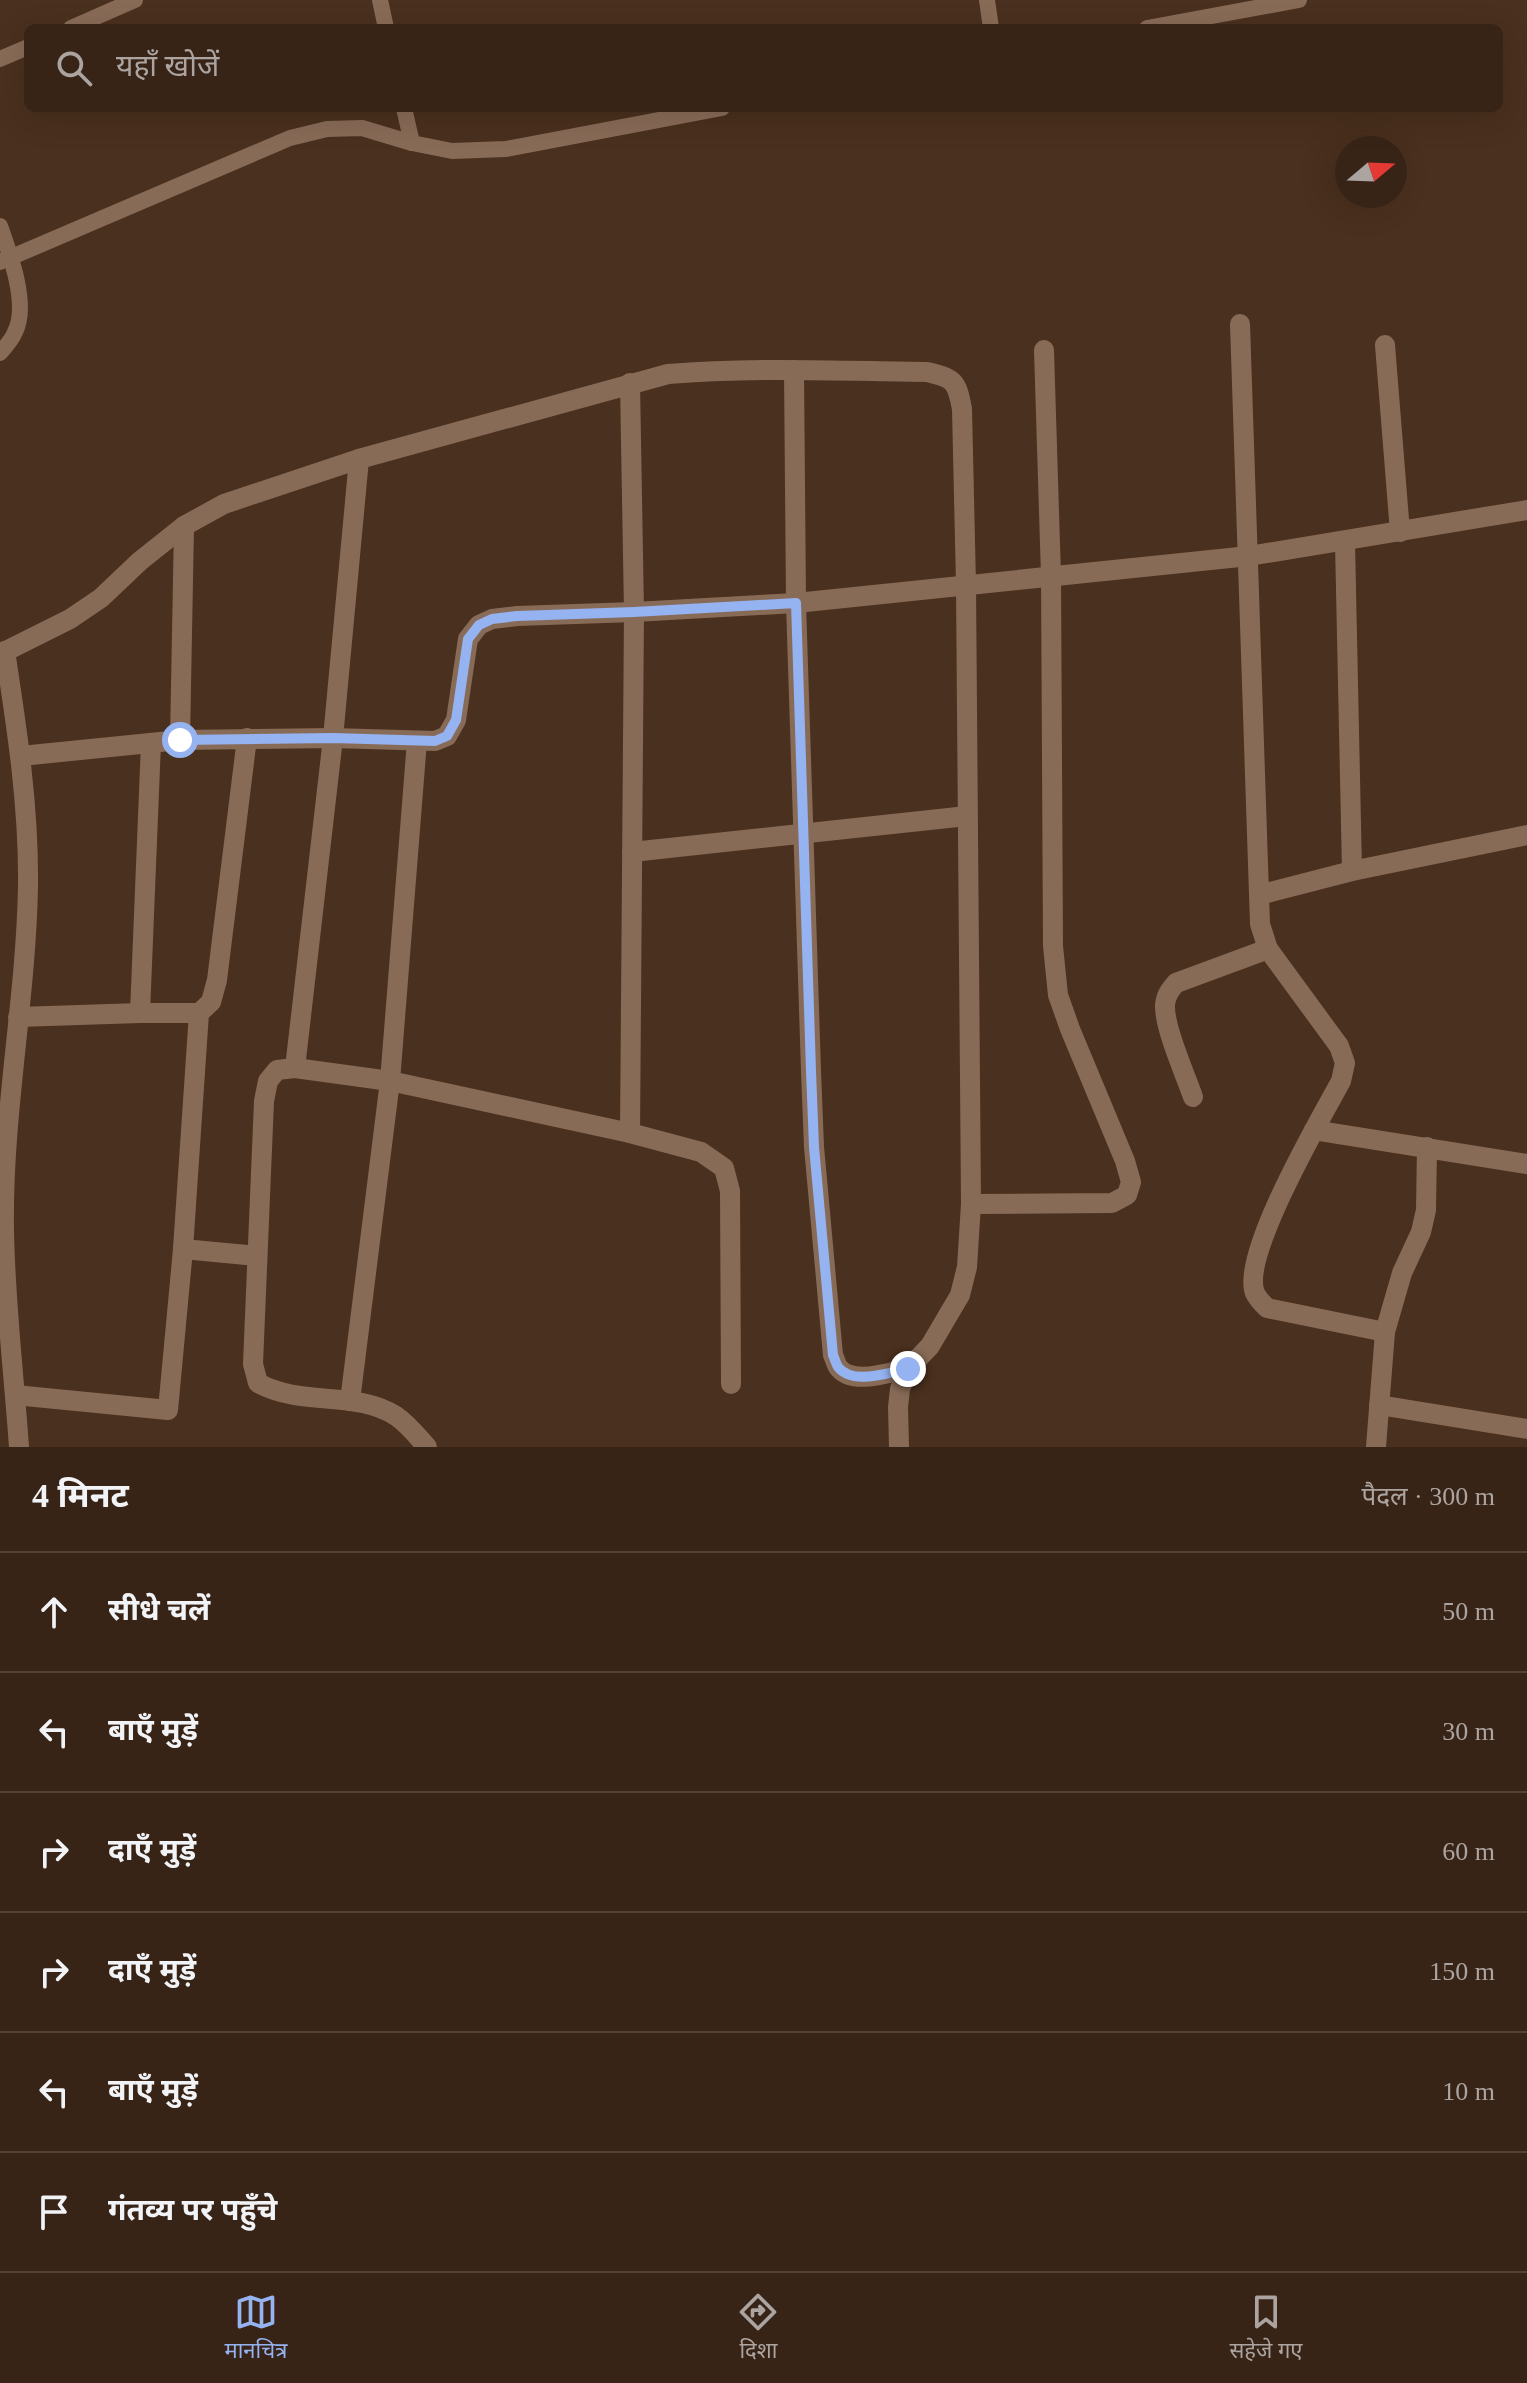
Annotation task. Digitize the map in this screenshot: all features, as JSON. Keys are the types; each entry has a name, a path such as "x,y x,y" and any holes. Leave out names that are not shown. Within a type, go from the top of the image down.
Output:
{"street":[{"path":"1240,324 1260,924 1268,949 1339,1046 1345,1063 1341,1081 1276,1204 1253,1278 1255,1294 1267,1308 1385,1332"},
{"path":"1385,345 1400,532"},
{"path":"971,1204 1112,1203 1127,1195 1131,1182 1058,995 1053,946 1051,576 1044,350"},
{"path":"794,370 796,603 814,1147 836,1361 849,1375 862,1377 908,1369"},
{"path":"19,1447 5,1320 4,1230 5,1177 28,888 27,823 21,756 3,652 70,619 101,598 184,526 224,504 359,459 668,374 794,370 927,372 948,377 958,390 962,409 971,1204 967,1267 960,1295 930,1346 908,1369 900,1389 899,1447"},
{"path":"630,383 634,612 630,1133"},
{"path":"295,1068 333,738 359,459"},
{"path":"21,756 180,740 333,738 435,741 447,736 456,720 468,639 479,625 492,619 796,603 1249,556 1527,510"},
{"path":"180,740 184,526"},
{"path":"1345,542 1352,871"},
{"path":"18,1017 199,1013 211,1002 217,980 247,738"},
{"path":"350,1401 390,1081 417,741"},
{"path":"140,1013 151,743"},
{"path":"632,852 967,816"},
{"path":"1259,895 1352,871 1527,835"},
{"path":"1193,1097 1169,1026 1165,1007 1168,991 1176,983 1268,949"},
{"path":"15,1395 168,1410 183,1249 199,1013"},
{"path":"427,1447 397,1416 377,1408 350,1401 297,1397 258,1383 253,1364 264,1101 268,1081 277,1070 295,1068 390,1081 630,1133 701,1152 724,1168 730,1191 731,1384"},
{"path":"1314,1130 1527,1164"},
{"path":"1376,1447 1385,1332 1402,1273 1421,1232 1426,1210 1427,1147"},
{"path":"183,1249 257,1256"},
{"path":"1379,1405 1527,1429"}],"lane":[{"path":"80,24 135,0"},
{"path":"380,0 385,24"},
{"path":"987,0 990,24"},
{"path":"1169,24 1299,0"},
{"path":"0,59 24,49"},
{"path":"405,112 412,143"},
{"path":"6,260 290,138 327,129 362,128 452,151 506,149 701,112"},
{"path":"0,226 6,260 21,310 16,331 0,353"}],"route":[{"path":"180,740 333,738 435,741 447,736 456,720 468,639 479,625 492,619 796,603 814,1147 833,1355 838,1367 849,1375 862,1377 908,1369"}]}
